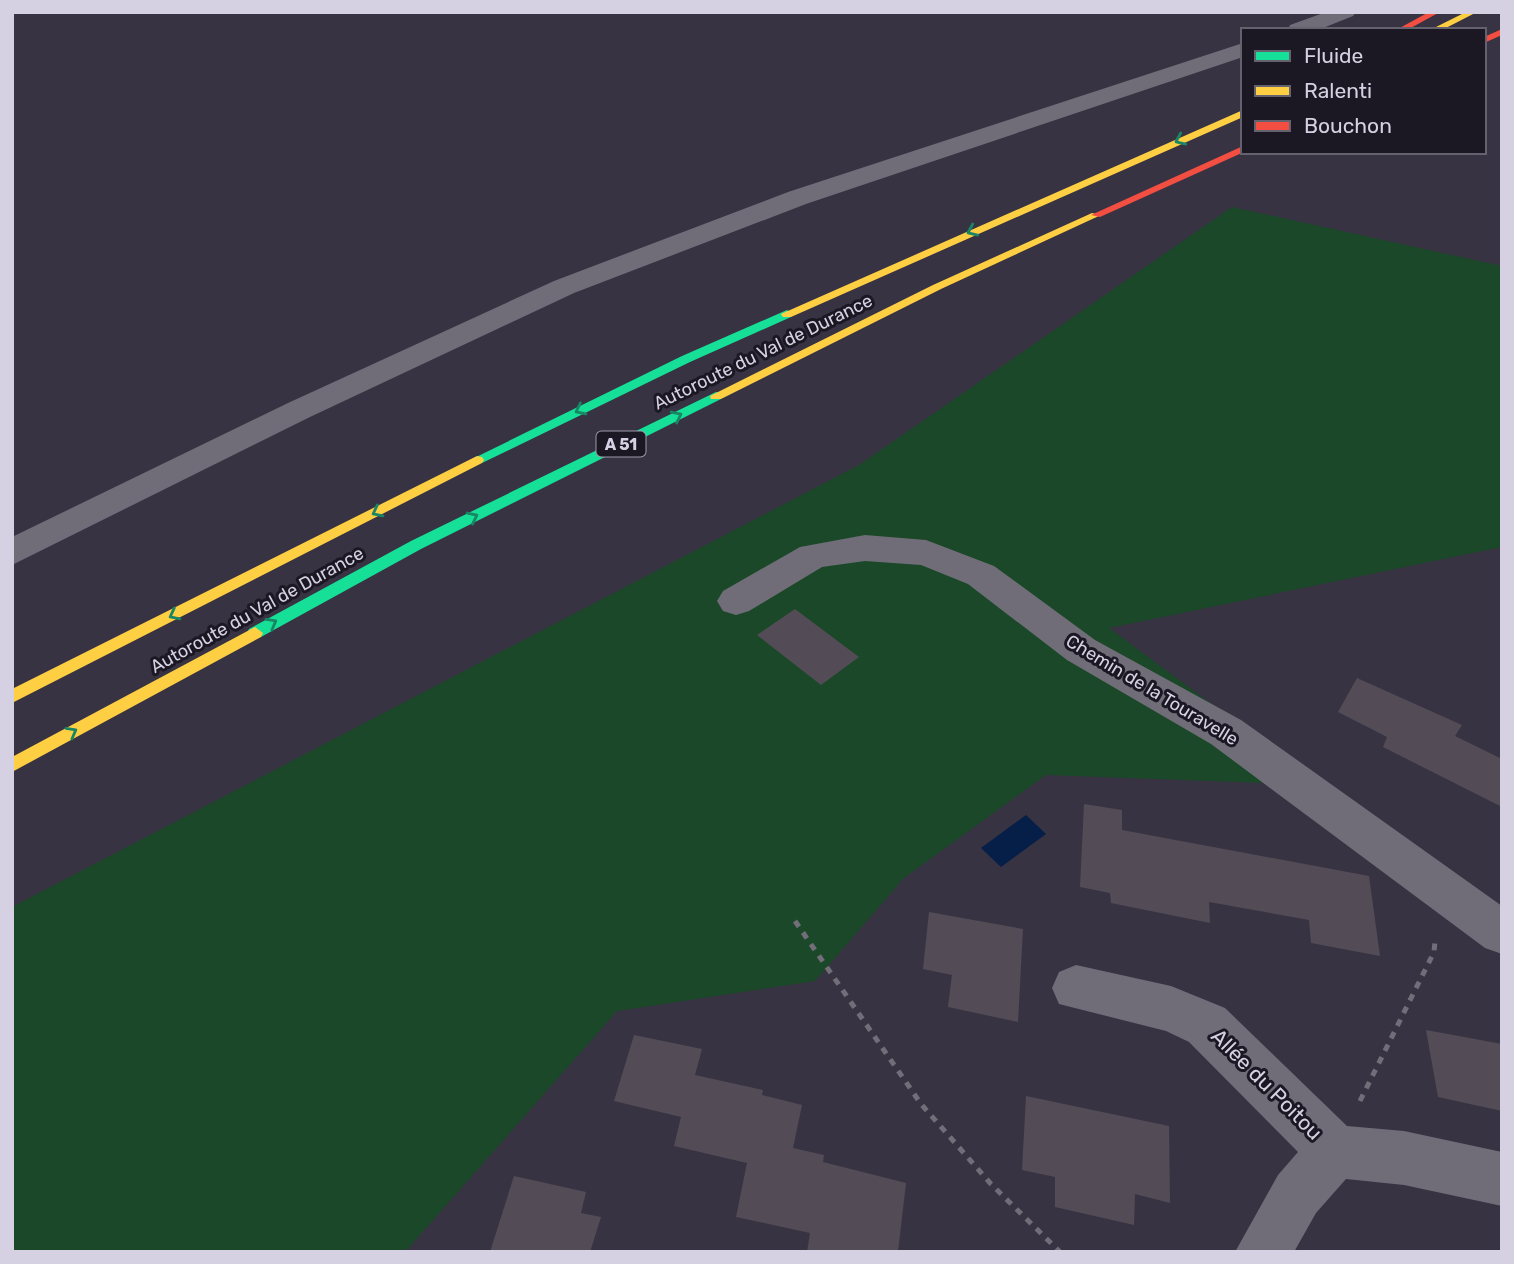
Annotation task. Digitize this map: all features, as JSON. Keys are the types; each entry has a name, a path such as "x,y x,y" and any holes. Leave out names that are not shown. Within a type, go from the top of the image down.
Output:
{"highway":[{"path":"1404,28 1436,12"},
{"path":"1438,28 1473,12"},
{"path":"1486,39 1502,32"},
{"path":"686,359 875,258 1241,99"},
{"name":"Autoroute du Val de Durance","path":"12,697 500,449 686,359 1241,114"},
{"name":"Autoroute du Val de Durance","path":"12,765 416,545 937,287 1241,150"}],"street":[{"path":"1303,28 1346,12"},
{"path":"12,552 299,410 564,287 797,198 1241,51"},
{"name":"Chemin de la Touravelle","path":"736,601 813,556 865,548 926,553 981,575 1082,650 1226,732 1502,933"},
{"name":"Allée du Poitou","path":"1076,988 1171,1009 1207,1025 1335,1152"},
{"path":"1263,1252 1297,1194 1335,1152 1404,1158 1502,1179"}],"path":[{"path":"795,921 921,1104 991,1184 1060,1252"},
{"path":"1335,1152 1433,952 1437,930"}],"green space":[{"path":"1232,207 1502,266 1502,547 1109,628 1321,785 1046,775 904,878 815,981 617,1011 405,1252 12,1252 12,907 859,465"}],"water":[{"path":"1026,815 1046,834 1001,867 981,848"}],"building":[{"path":"795,609 859,657 821,685 757,635"},
{"path":"1357,678 1462,725 1455,736 1502,759 1502,807 1383,747 1387,737 1338,712"},
{"path":"1084,804 1122,810 1122,830 1369,876 1380,956 1311,943 1309,920 1209,902 1210,923 1111,903 1110,893 1080,887"},
{"path":"929,912 1023,929 1018,1022 948,1007 952,975 923,969"},
{"path":"1426,1030 1502,1044 1502,1111 1438,1097"},
{"path":"634,1035 702,1049 695,1075 763,1090 762,1095 802,1105 793,1148 824,1155 823,1162 906,1183 898,1252 807,1252 810,1233 736,1217 747,1163 674,1146 681,1117 614,1101"},
{"path":"1026,1096 1169,1126 1170,1203 1135,1194 1134,1225 1055,1207 1055,1177 1022,1170"},
{"path":"514,1176 586,1192 581,1213 601,1217 590,1252 490,1252"}],"traffic: fast":[{"path":"477,460 686,359 787,314"},
{"path":"255,633 416,545 716,396"}],"traffic: slow":[{"path":"1438,28 1473,12"},
{"path":"787,314 1241,114"},
{"path":"716,396 937,287 1096,215"},
{"path":"12,697 477,460"},
{"path":"12,765 255,633"}],"traffic: jam":[{"path":"1404,28 1436,12"},
{"path":"1486,39 1502,32"},
{"path":"1096,215 1241,150"}]}
